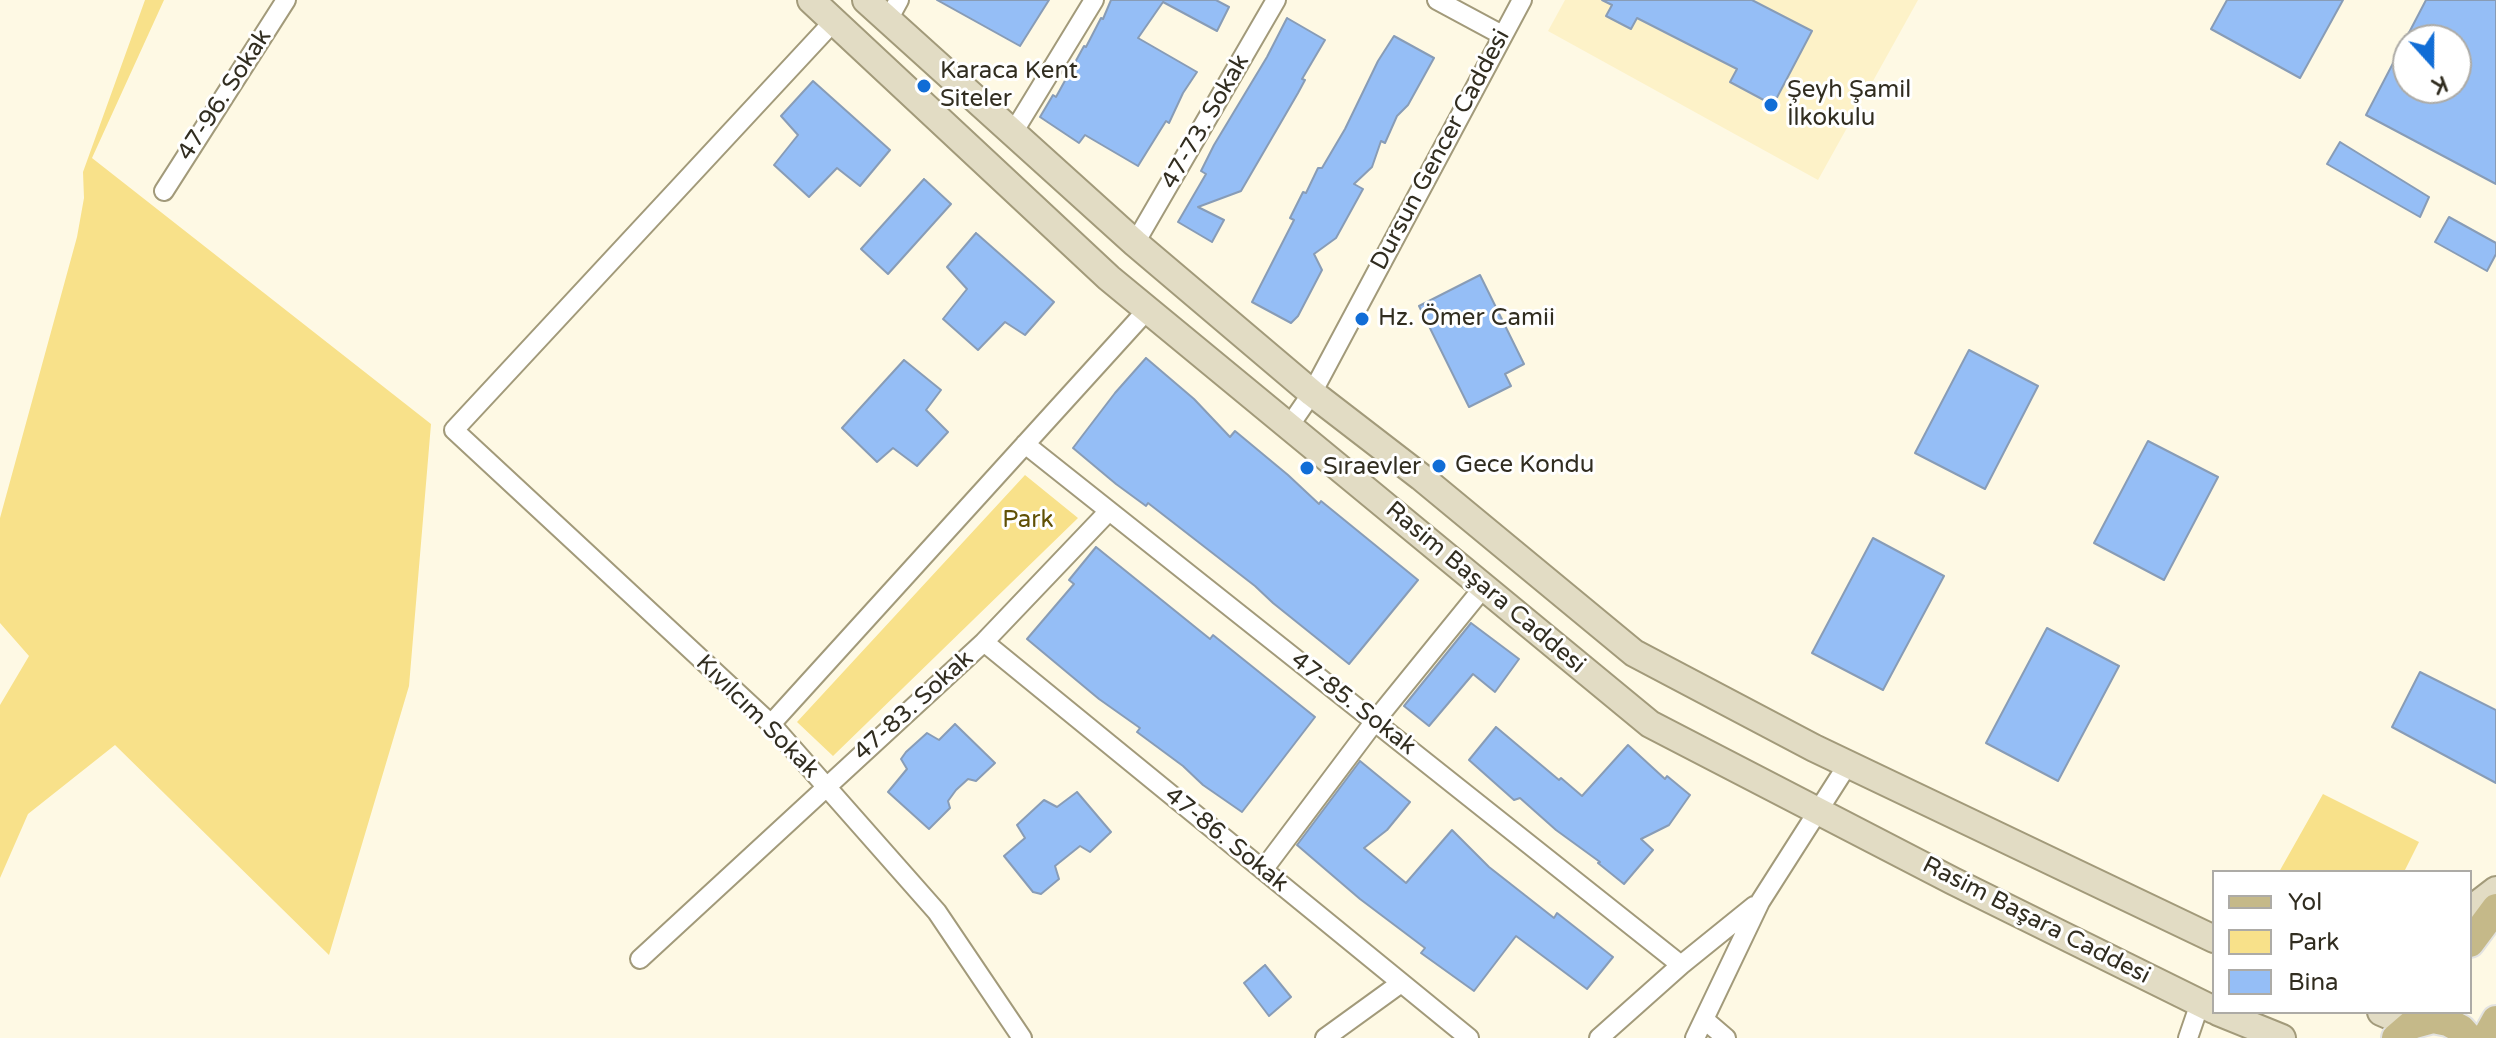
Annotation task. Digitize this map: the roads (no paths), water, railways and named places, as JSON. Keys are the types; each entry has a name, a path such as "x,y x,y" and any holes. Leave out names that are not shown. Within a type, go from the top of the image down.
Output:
{"main road":[{"path":"2472,940 2496,908"},
{"path":"2412,1024 2433,1019 2448,1022 2469,1038"},
{"path":"2486,1038 2496,1020"}],"street":[{"name":"47-96. Sokak","path":"164,191 286,0"},
{"name":"Rasim Başara Caddesi","path":"811,0 1109,278 1650,724 1953,881 2212,1010"},
{"name":"Rasim Başara Caddesi","path":"866,0 894,10 1014,131 1135,243 1312,393 1421,477 1634,653 1848,764 2212,938"},
{"path":"1014,131 1094,0"},
{"name":"47-73. Sokak","path":"1135,243 1276,0"},
{"path":"1437,0 1502,35"},
{"name":"Dursun Gencer Caddesi","path":"1290,425 1312,393 1522,0"},
{"name":"Kıvılcım Sokak","path":"834,21 454,430 771,724 937,912 1022,1038"},
{"path":"771,724 1148,309"},
{"name":"47-85. Sokak","path":"1025,444 1681,965"},
{"name":"47-83. Sokak","path":"640,959 984,642 1109,511"},
{"path":"1263,870 1375,721 1483,588"},
{"name":"47-86. Sokak","path":"984,642 1469,1038"},
{"path":"1695,1038 1760,902 1848,764"},
{"path":"2472,908 2496,890"},
{"path":"1599,1038 1681,965 1760,902"},
{"path":"1325,1038 1401,983"},
{"path":"2188,1038 2212,1011"},
{"path":"2220,1014 2262,1038"},
{"name":"Rasim Başara Caddesi","path":"2223,1014 2282,1038"},
{"path":"2386,1014 2412,1024"},
{"path":"1705,1020 1726,1038"}],"place":[{"name":"Karaca Kent Siteler","path":"924,86"},
{"name":"Şeyh Şamil İlkokulu","path":"1771,105"},
{"name":"Hz. Ömer Camii","path":"1362,319"},
{"name":"Gece Kondu","path":"1439,466"},
{"name":"Sıraevler","path":"1307,468"}],"park label":[{"name":"Park","path":"1028,521"}]}
